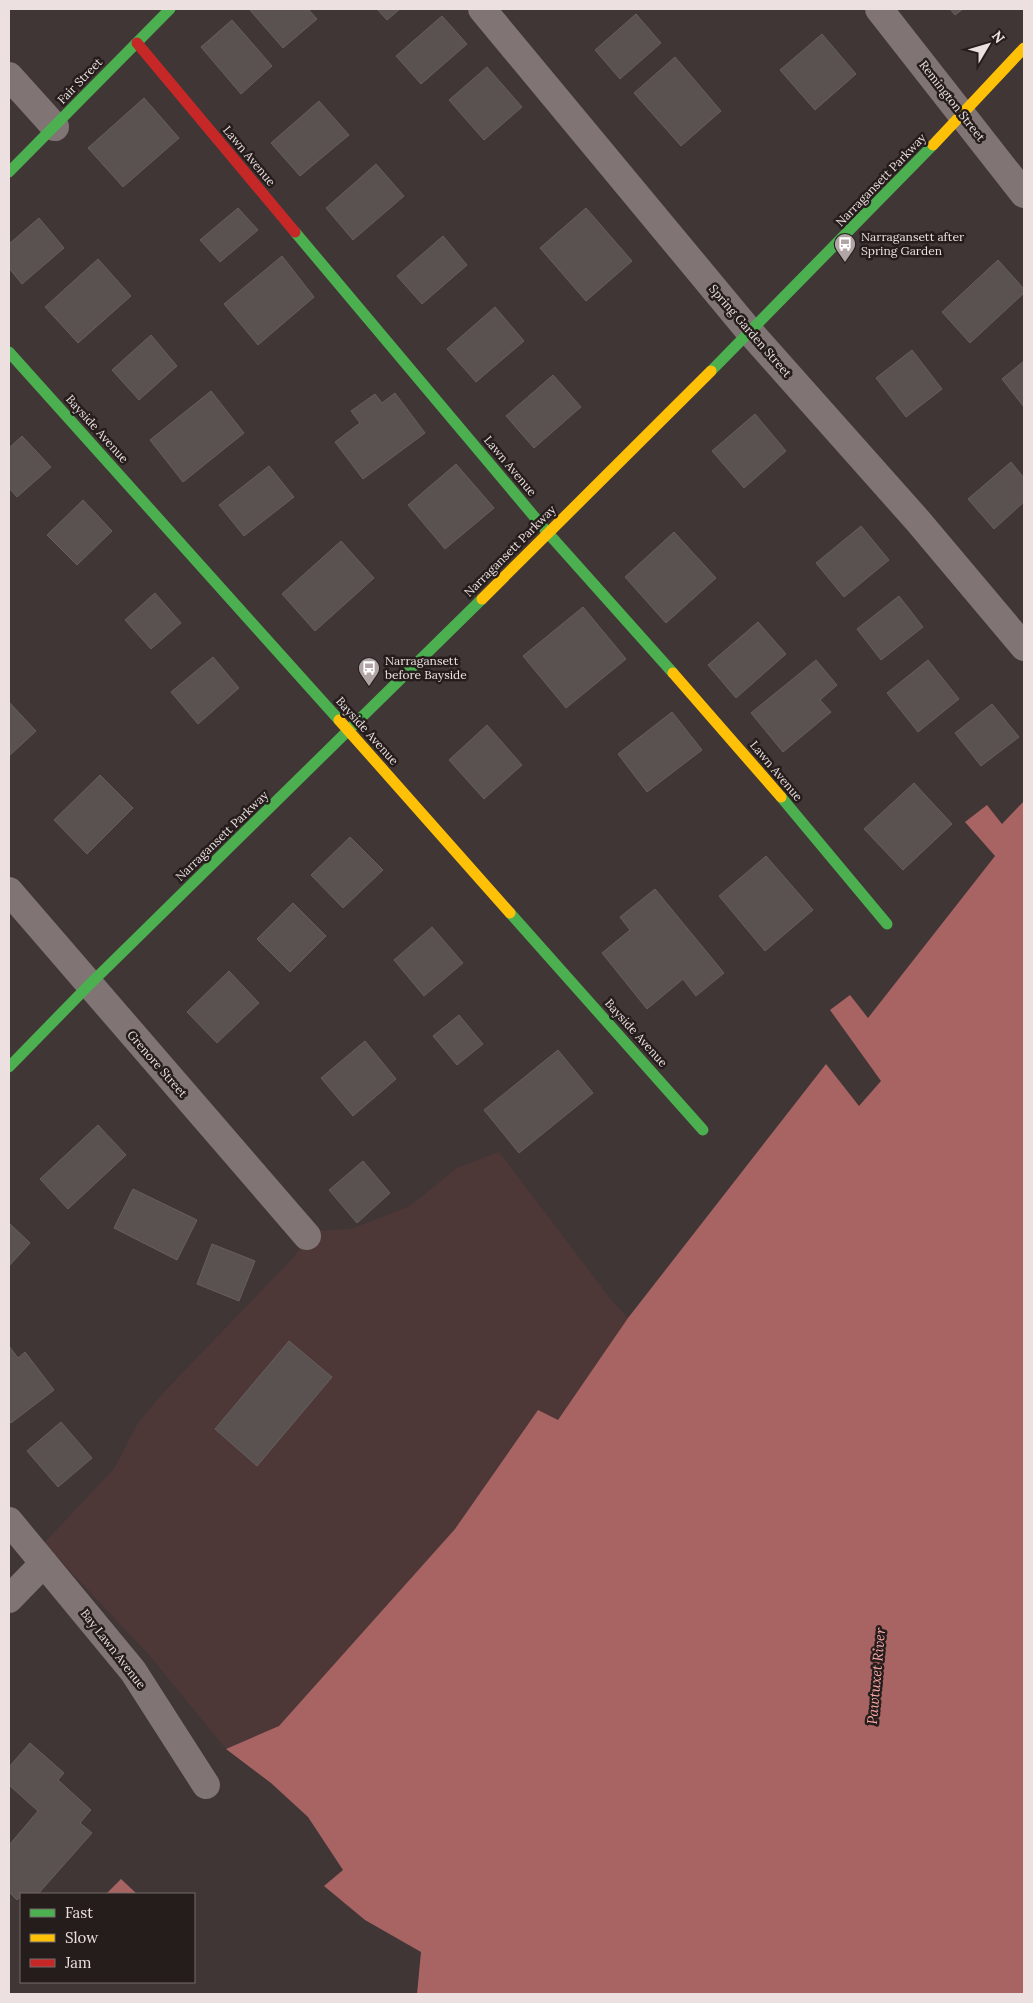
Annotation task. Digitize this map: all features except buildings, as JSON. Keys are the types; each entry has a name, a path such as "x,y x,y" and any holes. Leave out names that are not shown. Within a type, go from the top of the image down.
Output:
{"street":[{"name":"Fair Street","path":"9,172 170,9"},
{"name":"Spring Garden Street","path":"482,9 750,332 918,521 1024,647"},
{"name":"Remington Street","path":"879,9 1024,194"},
{"name":"Lawn Avenue","path":"137,43 548,533 728,734 887,924"},
{"name":"Narragansett Parkway","path":"9,1067 89,985 350,731 750,332 963,115 1024,48"},
{"path":"9,76 55,126"},
{"name":"Bayside Avenue","path":"9,352 350,731 703,1130"},
{"name":"Grenore Street","path":"9,890 307,1236"},
{"name":"Bay Lawn Avenue","path":"9,1521 133,1671 206,1785"},
{"path":"9,1599 44,1562"}],"shaded area":[{"path":"499,1152 612,1301 628,1318 558,1421 538,1410 455,1529 279,1726 226,1749 151,1657 44,1543 114,1469 138,1423 165,1391 293,1258 313,1231 351,1229 410,1206 457,1168"}],"water":[{"name":"Pawtuxet River","path":"1024,801 1024,1994 417,1994 421,1952 365,1920 324,1886 343,1870 308,1817 271,1783 226,1749 279,1726 455,1529 538,1410 558,1420 628,1318 826,1064 859,1106 881,1081 830,1010 850,995 868,1018 995,856 965,822 987,805 1002,824"},
{"path":"121,1879 136,1893 107,1893"}],"traffic: fast":[{"path":"9,172 170,9"},
{"path":"711,371 933,145"},
{"path":"295,232 548,533 673,673"},
{"path":"9,352 339,720"},
{"path":"9,1067 89,985 482,599"},
{"path":"781,797 887,924"},
{"path":"510,913 703,1130"}],"traffic: slow":[{"path":"933,145 1024,48"},
{"path":"482,599 711,371"},
{"path":"673,673 781,797"},
{"path":"339,720 510,913"}],"traffic: jam":[{"path":"137,43 295,232"}],"place":[{"name":"Narragansett after Spring Garden","path":"845,263"},
{"name":"Narragansett before Bayside","path":"369,687"}]}
